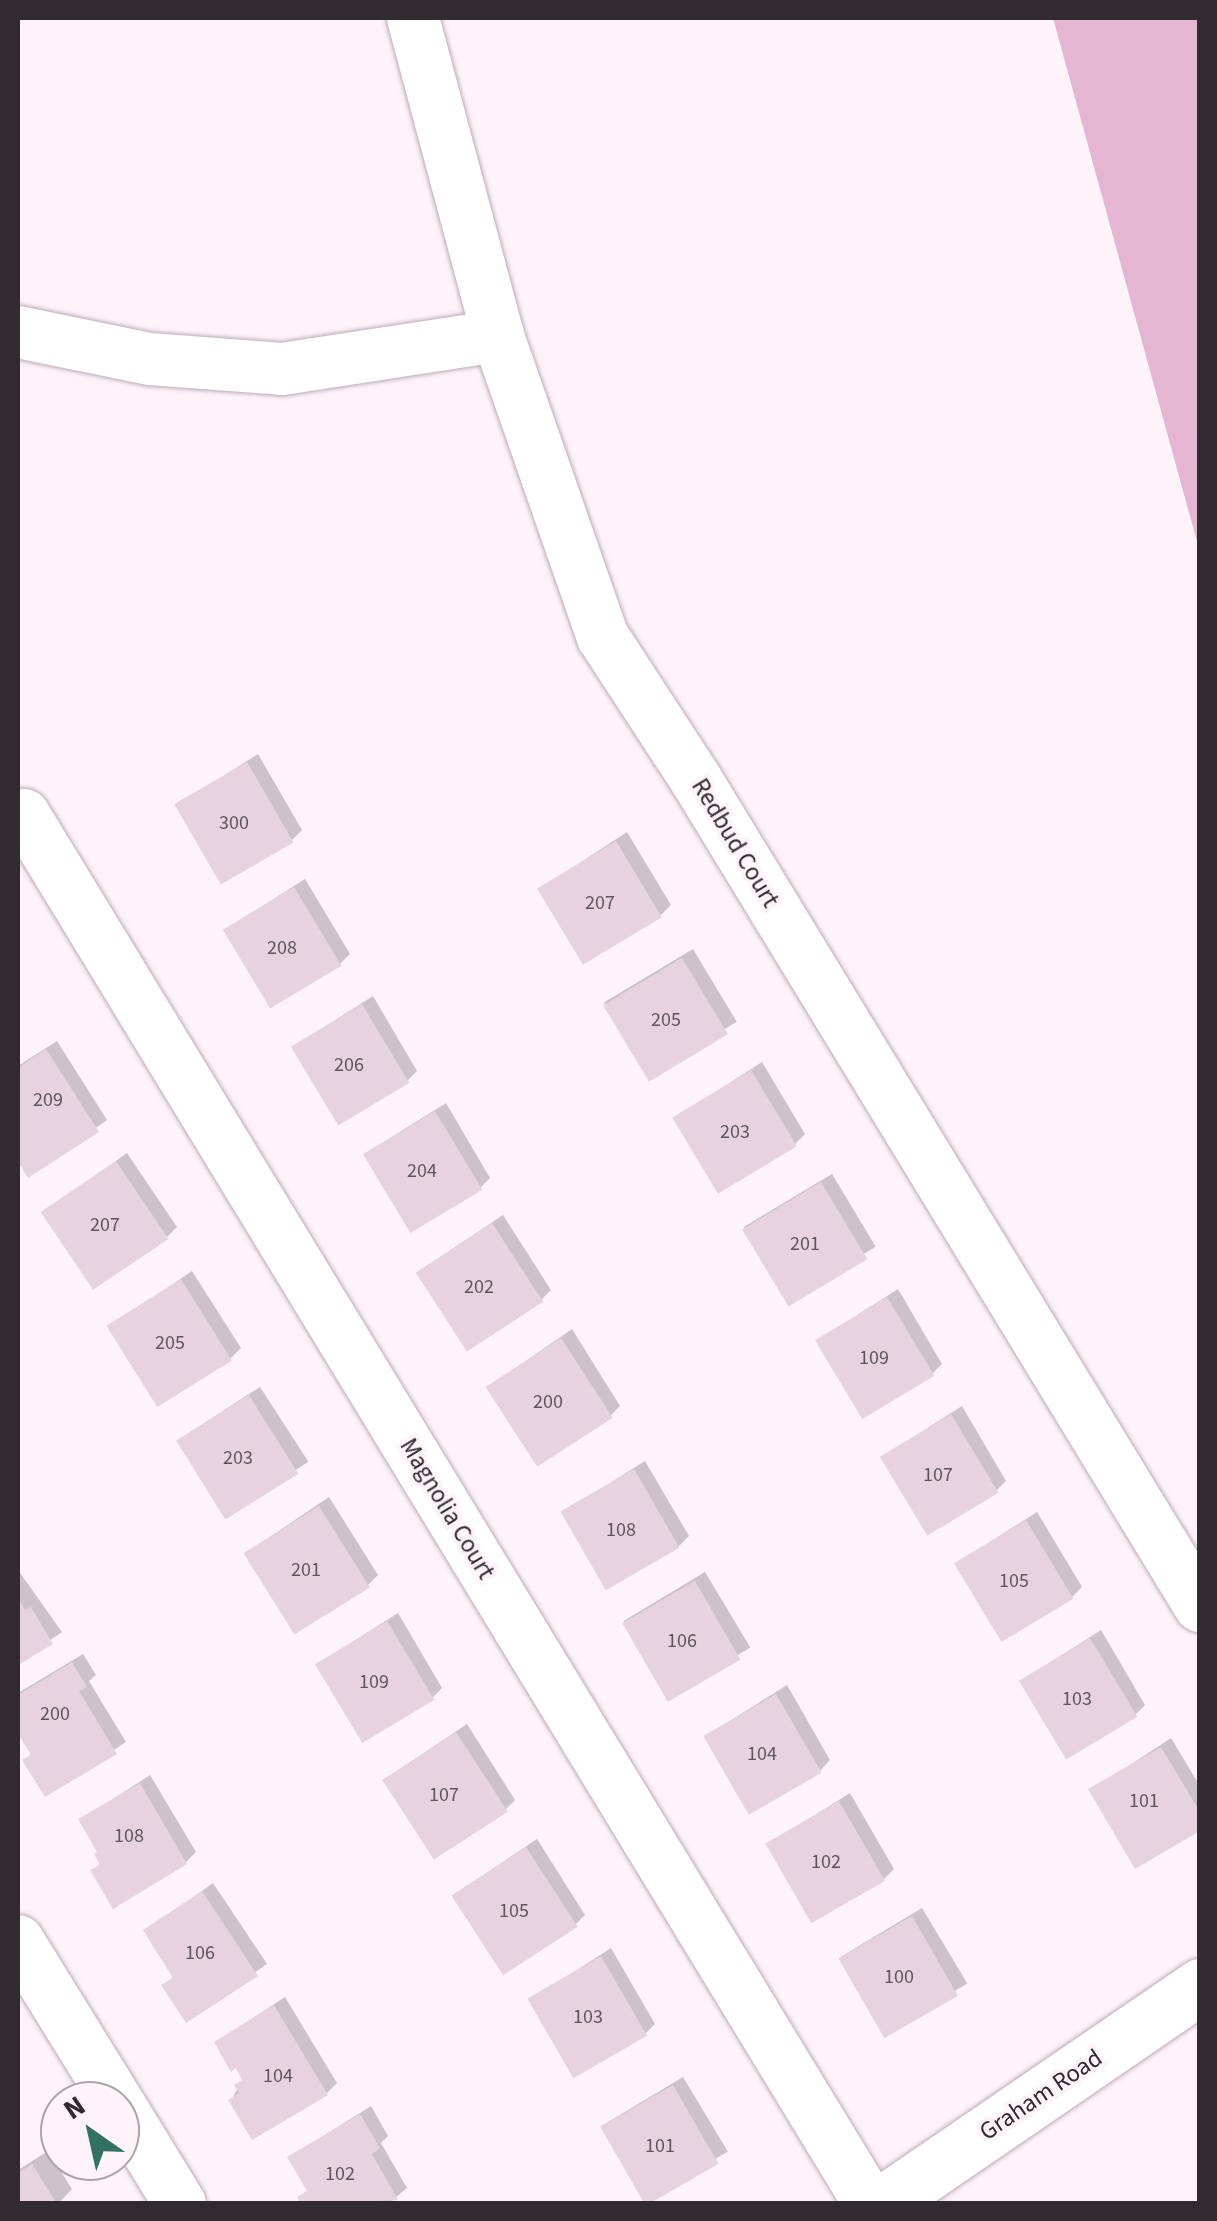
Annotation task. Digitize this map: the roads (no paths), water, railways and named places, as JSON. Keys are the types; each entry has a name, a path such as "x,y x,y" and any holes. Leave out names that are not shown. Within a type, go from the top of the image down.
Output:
{"main road":[{"name":"Graham Road","path":"882,2204 1200,1986"}],"street":[{"name":"Redbud Court","path":"413,18 498,336 603,637 695,778 1200,1606"},
{"path":"18,332 150,359 282,369 498,336"},
{"name":"Magnolia Court","path":"24,815 870,2204"},
{"path":"18,1941 104,2081"},
{"path":"140,2139 180,2204"}]}
